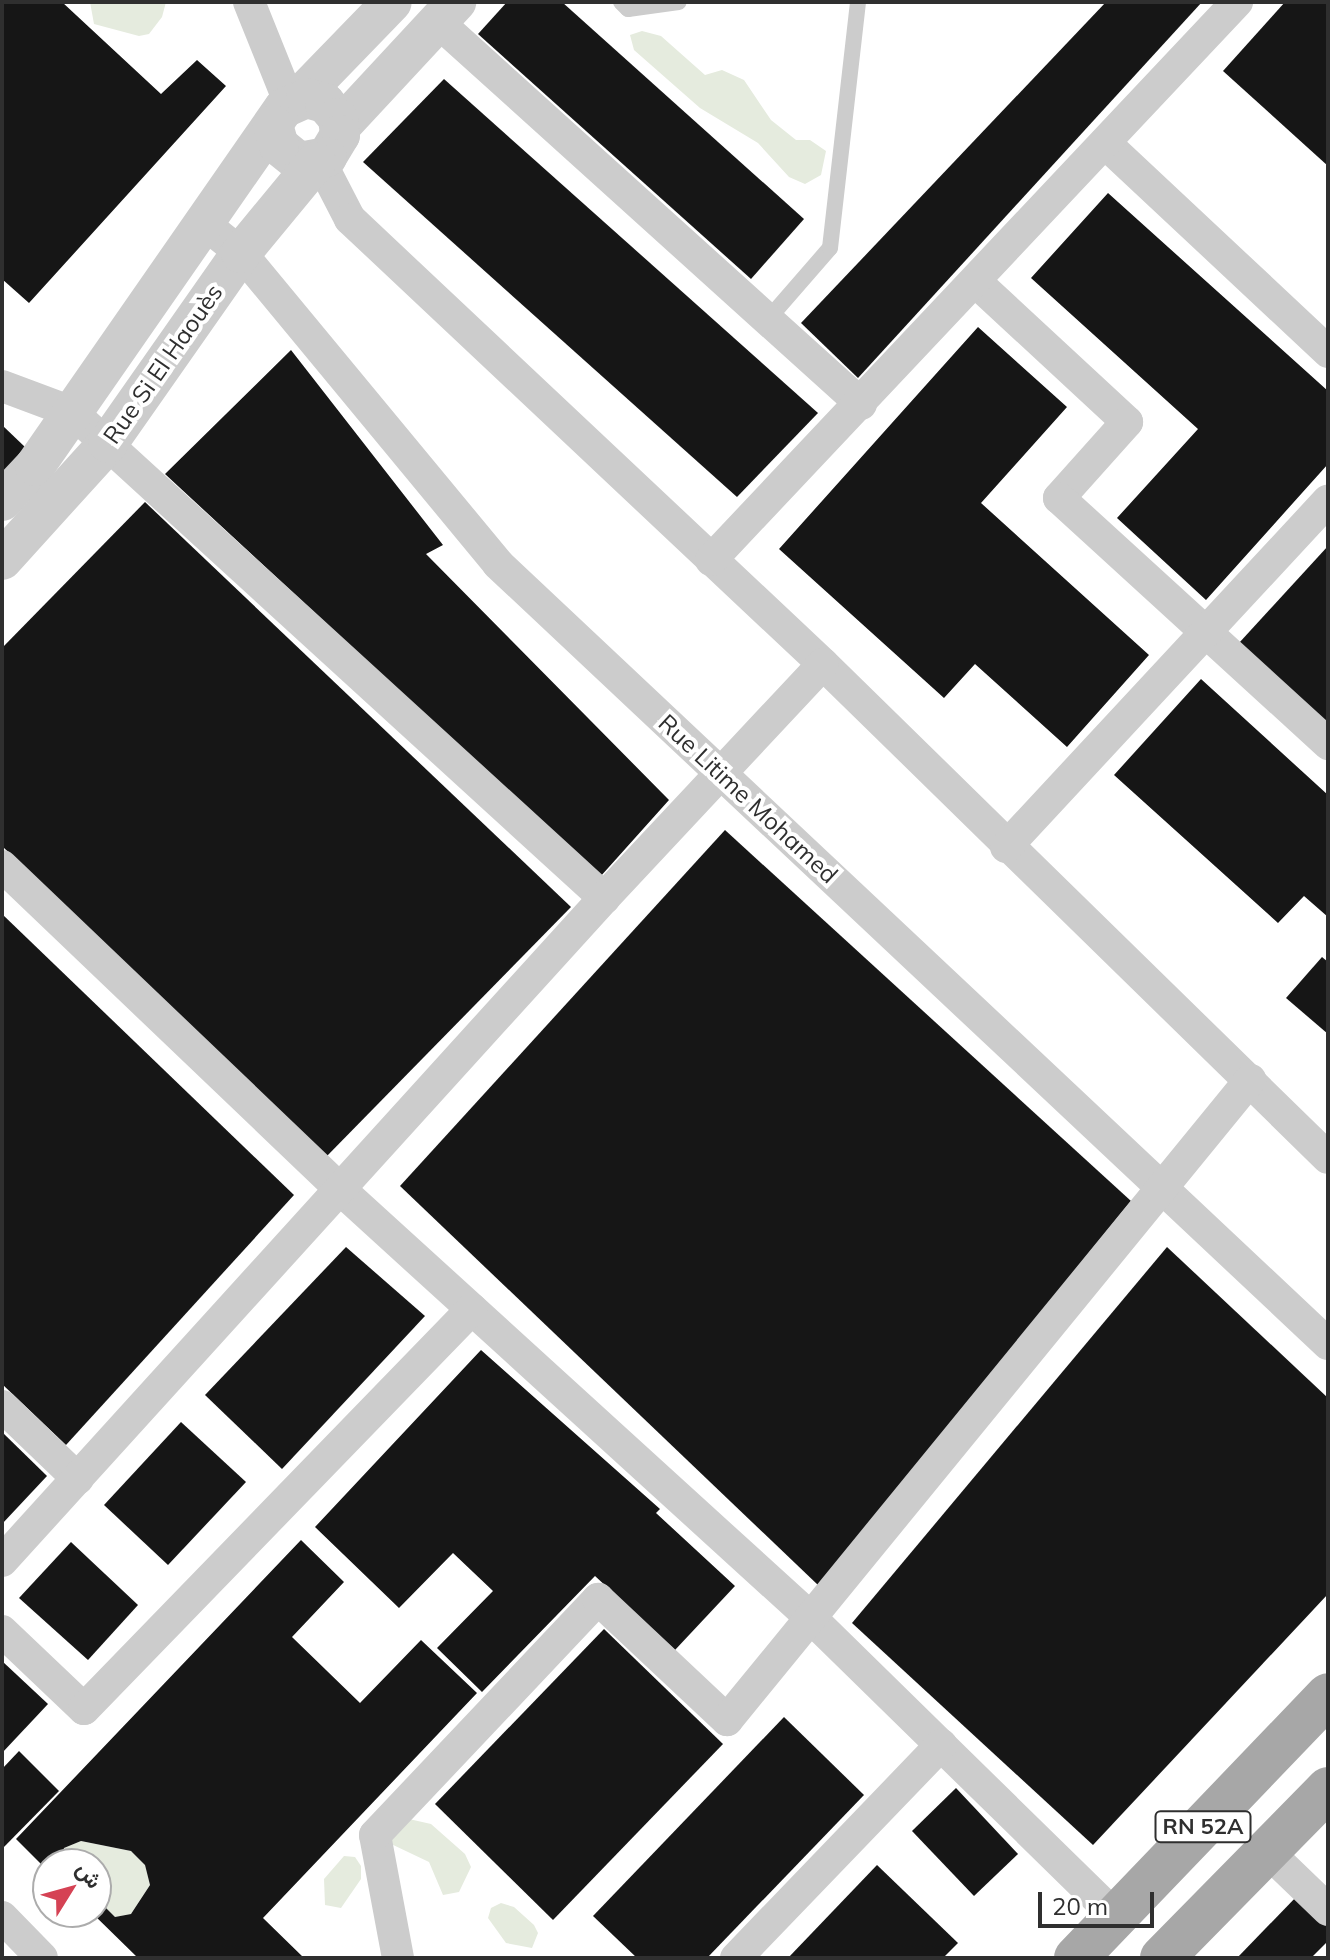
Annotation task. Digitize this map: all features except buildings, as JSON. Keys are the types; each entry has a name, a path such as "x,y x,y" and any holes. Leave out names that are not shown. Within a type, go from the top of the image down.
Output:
{"main road":[{"name":"RN 52A","path":"1076,1958 1328,1695"},
{"name":"RN 52A","path":"1162,1958 1328,1789"}],"street":[{"path":"249,2 286,110 284,153 299,162 318,162 333,151 340,127 447,12 861,404"},
{"name":"Rue Si El Haouès","path":"2,501 72,412 201,221 286,110 392,2"},
{"path":"711,560 1237,2"},
{"path":"286,110 325,103 340,127"},
{"path":"1105,143 1328,352"},
{"path":"318,162 350,219 823,664 1006,847 1328,1158"},
{"name":"Rue Si El Haouès","path":"2,560 108,443 241,253 318,162"},
{"name":"Rue Litime Mohamed","path":"201,221 241,253 498,564 1166,1188 1328,1344"},
{"path":"976,282 1127,422 1059,498 1328,744"},
{"path":"2,386 72,412 604,898"},
{"path":"1006,847 1328,501"},
{"path":"2,1561 342,1191 604,898 823,664"},
{"path":"2,866 342,1191 812,1619 1117,1918"},
{"path":"398,1958 375,1835 598,1599 727,1720 1166,1188 1250,1080"},
{"path":"2,1631 84,1709 472,1309"},
{"path":"2,1406 78,1479"},
{"path":"736,1958 941,1745"},
{"path":"1267,1851 1328,1910"},
{"path":"2,1917 42,1958"}],"lane":[{"path":"621,2 628,9 679,2"},
{"path":"770,317 830,248 858,2"}],"shaded area":[{"path":"90,2 166,2 162,17 149,34 139,36 94,24"},
{"path":"642,31 661,36 705,75 722,70 744,80 771,120 796,140 810,140 826,151 821,175 805,184 789,177 758,143 700,108 634,50 630,35"},
{"path":"409,1819 431,1824 465,1854 471,1867 459,1892 443,1895 429,1862 389,1843"},
{"path":"81,1841 131,1851 145,1865 150,1885 131,1914 115,1917 112,1914 112,1848 64,1848"},
{"path":"344,1856 355,1857 361,1866 361,1879 341,1908 325,1905 324,1879"},
{"path":"501,1903 514,1907 534,1925 538,1933 532,1948 506,1943 488,1918 491,1908"}]}
